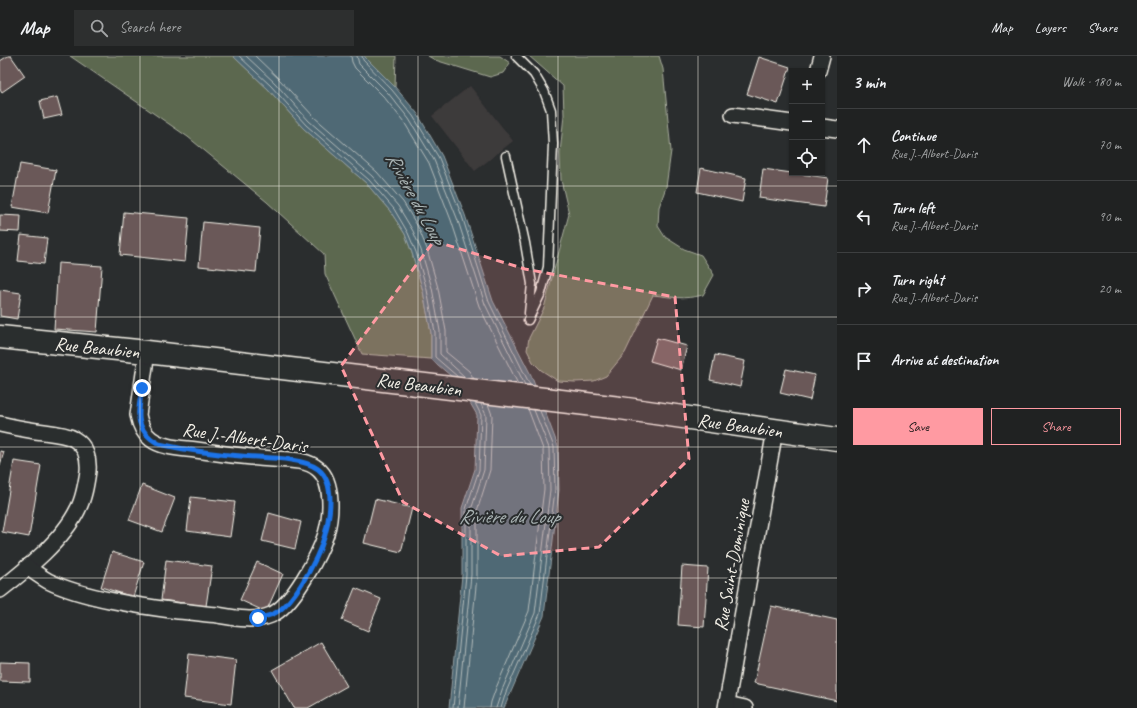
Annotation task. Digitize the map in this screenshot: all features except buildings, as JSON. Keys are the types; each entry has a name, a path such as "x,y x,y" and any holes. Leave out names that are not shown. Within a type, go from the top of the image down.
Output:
{"main road":[{"name":"Rue Beaubien","path":"0,337 147,352 620,408 837,439"}],"street":[{"path":"819,68 822,56"},
{"path":"733,115 789,123"},
{"path":"825,127 837,129"},
{"name":"Rue J.-Albert-Daris","path":"27,568 68,589 103,598 156,608 239,619 258,618 271,615 281,609 301,584 316,558 326,534 330,512 326,480 319,469 309,464 289,460 239,456 172,447 159,444 150,439 140,425 138,415 147,352"},
{"path":"0,424 60,434 75,440 84,449 89,462 86,484 78,508 66,529 27,568 0,590"},
{"name":"Rue Saint-Dominique","path":"726,706 775,430"},
{"path":"726,706 745,708"}],"lane":[{"path":"506,156 525,243 532,284 528,320 541,293 548,266 553,144 551,110 544,91 534,74 516,56"}],"highlighted area":[{"path":"434,241 525,269 675,297 689,459 599,547 501,556 403,502 341,366"}],"shaded area":[{"path":"470,86 513,141 475,171 432,116"}],"green space":[{"path":"70,56 233,56 268,89 303,128 366,183 390,211 405,234 423,291 431,333 431,359 362,354 325,274 324,254 267,202 188,137"},
{"path":"364,56 396,56 395,87"},
{"path":"428,56 500,56 510,63 503,73 490,77 435,60"},
{"path":"529,56 659,56 663,69 671,151 666,187 659,207 658,226 665,237 684,249 701,255 714,275 703,295 683,298 653,295 625,353 606,376 594,381 558,381 541,370 533,362 527,350 529,338 544,308 569,214 561,180 560,153 564,115 563,86"}],"water":[{"name":"Rivière du Loup","path":"233,56 364,56 395,87 417,113 442,156 465,215 493,301 531,375 558,446 559,490 544,616 504,708 449,708 462,575 462,508 475,469 477,415 458,382 431,359 431,333 423,291 405,234 390,211 366,183 303,128 268,89"}],"route":[{"path":"142,388 138,415 140,425 150,439 159,444 239,456 289,460 309,464 319,469 326,480 330,512 326,534 316,558 301,584 281,609 271,615 258,618"}]}
